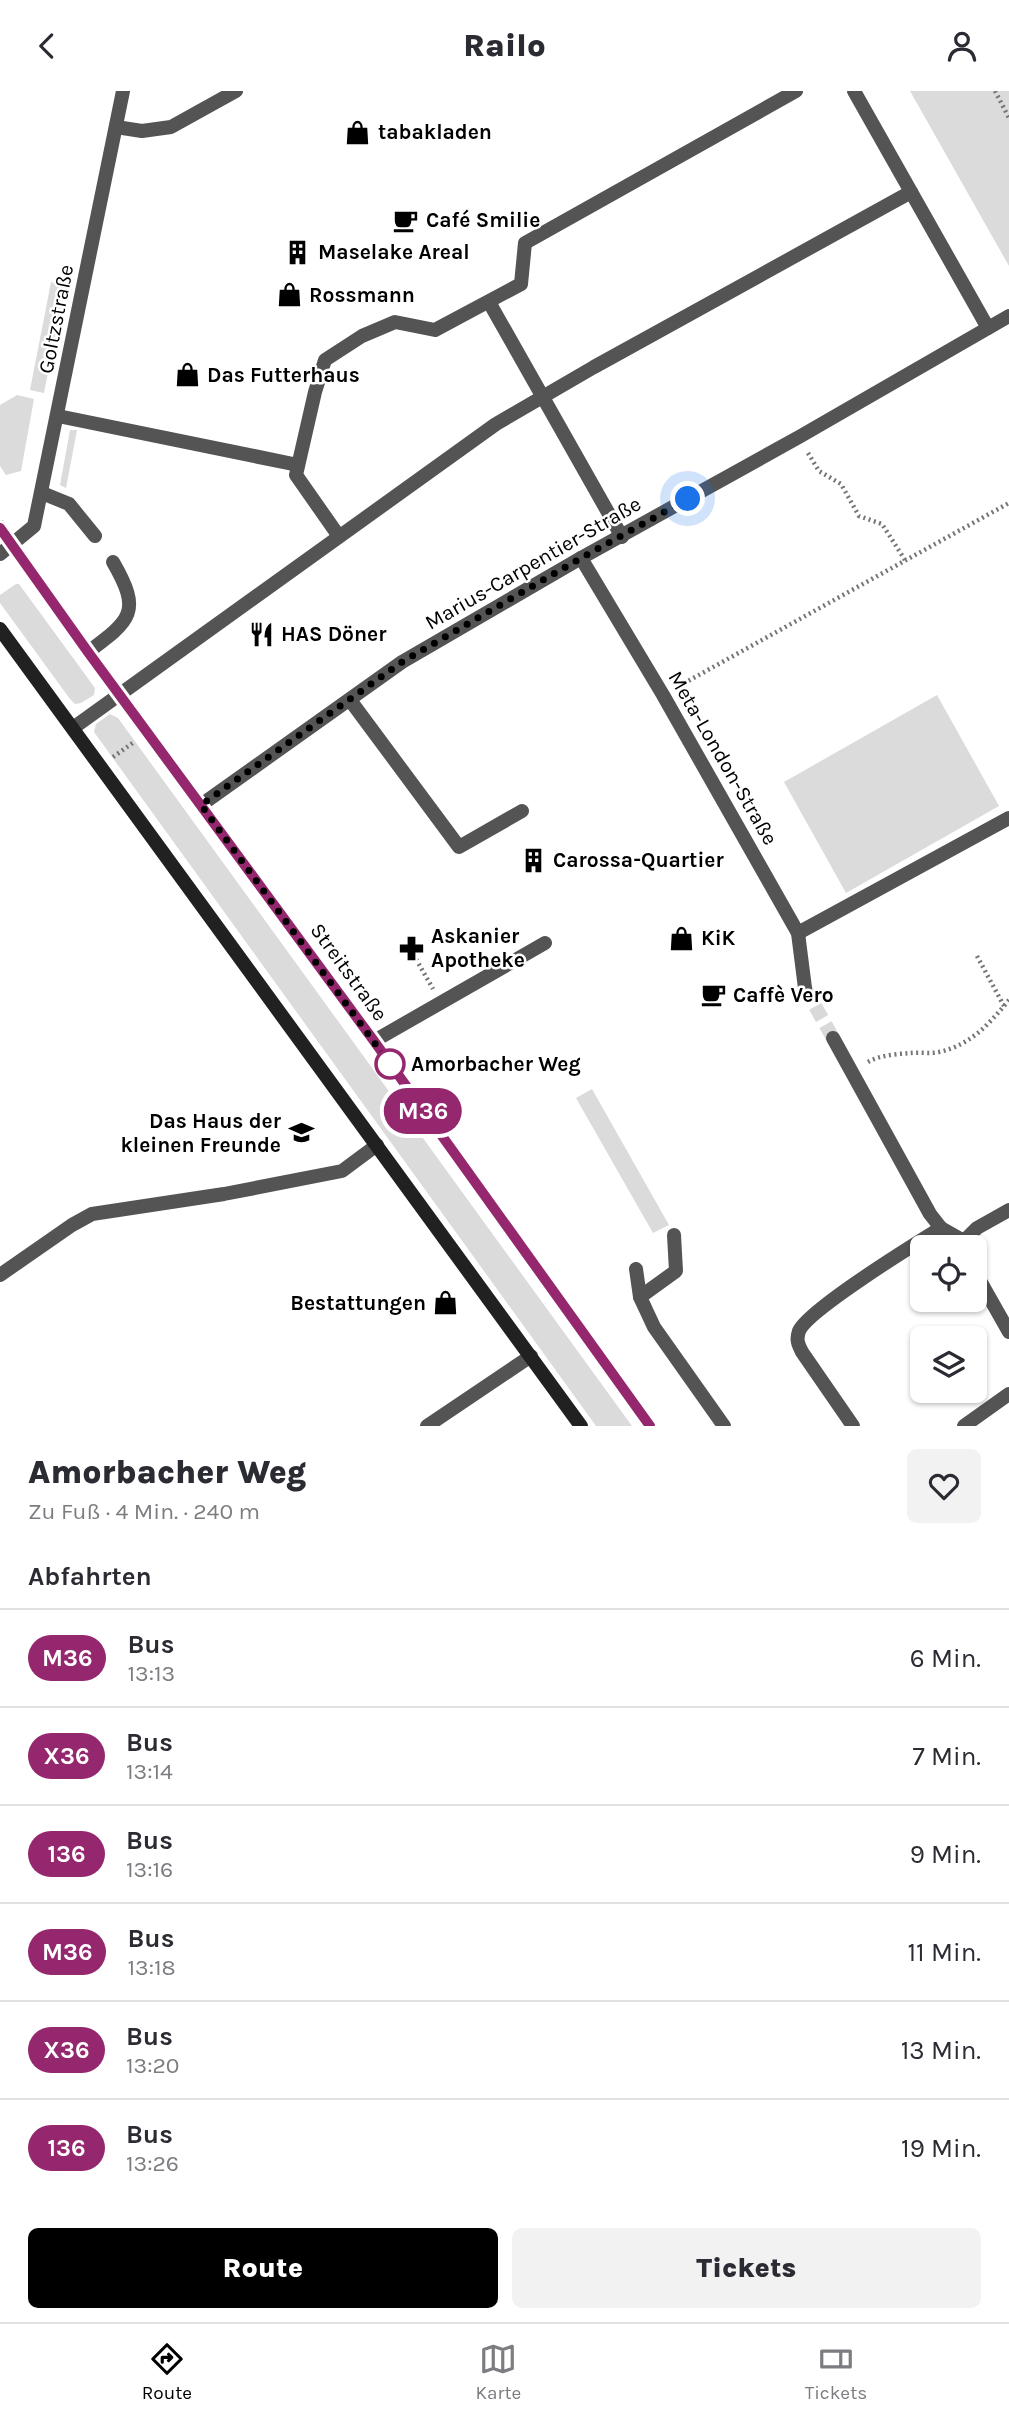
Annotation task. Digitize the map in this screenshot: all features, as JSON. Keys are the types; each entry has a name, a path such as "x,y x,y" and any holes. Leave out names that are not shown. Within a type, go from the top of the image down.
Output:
{"main road":[{"name":"Streitstraße","path":"0,527 6,549 120,694 374,1041 650,1426"},
{"path":"0,629 582,1426"}],"street":[{"name":"Goltzstraße","path":"6,549 34,526 122,91"},
{"path":"116,127 142,131 171,127 236,91"},
{"path":"338,535 296,474 314,392 325,360 362,337 395,322 435,330 521,284 524,243 796,91"},
{"path":"854,91 988,328"},
{"path":"73,728 496,424 911,192"},
{"path":"489,302 622,537"},
{"name":"Marius-Carpentier-Straße","path":"201,805 402,662 1009,316"},
{"path":"58,416 298,465"},
{"path":"42,493 69,504 95,536"},
{"name":"Meta-London-Straße","path":"581,558 663,695 798,933 805,988"},
{"path":"88,652 113,633 125,618 131,601 127,586 113,562"},
{"path":"350,700 459,847 522,811"},
{"path":"798,933 1009,818"},
{"path":"374,1041 545,943"},
{"path":"833,1038 941,1228 952,1235"},
{"path":"0,1275 92,1214 224,1194 342,1171 377,1145"},
{"path":"972,1235 977,1228 1009,1210"},
{"path":"853,1426 802,1352 797,1342 800,1330 809,1318 828,1303 941,1228"},
{"path":"640,1297 676,1271 674,1235"},
{"path":"636,1269 640,1297 654,1327 724,1426"},
{"path":"987,1293 1009,1332"},
{"path":"427,1426 531,1356"},
{"path":"964,1426 1009,1394"}],"path":[{"path":"995,91 1009,118"},
{"path":"799,437 819,471 841,484 859,516 882,524 905,560"},
{"path":"663,695 1009,503"},
{"path":"113,758 135,742"},
{"path":"977,956 1004,1006"},
{"path":"416,959 428,981"},
{"path":"852,1071 875,1058 938,1052 969,1041 993,1021 1009,1000"}],"shaded area":[{"path":"910,91 1009,91 1009,266"},
{"path":"51,282 65,286 44,393 30,390"},
{"path":"17,395 34,399 21,471 6,475 0,466 0,405"},
{"path":"70,430 77,430 66,488 60,485"},
{"path":"19,584 95,688 94,695 75,704 0,603 0,595"},
{"path":"937,695 999,806 846,893 784,782"},
{"path":"110,714 118,718 632,1426 596,1426 94,732 96,724"},
{"path":"592,1089 669,1225 653,1233 576,1098"}],"tunnel":[{"path":"805,988 833,1038"}],"bus line":[{"name":"M36","path":"0,528 374,1041 650,1426"}],"place":[{"name":"tabakladen","path":"358,132"},
{"name":"Café Smilie","path":"406,220"},
{"name":"Maselake Areal","path":"298,252"},
{"name":"Rossmann","path":"289,295"},
{"name":"Das Futterhaus","path":"187,375"},
{"name":"HAS Döner","path":"261,634"},
{"name":"Carossa-Quartier","path":"533,860"},
{"name":"KiK","path":"681,938"},
{"name":"Askanier Apotheke","path":"411,948"},
{"name":"Caffè Vero","path":"713,995"},
{"name":"Amorbacher Weg","path":"390,1064"},
{"name":"Das Haus der kleinen Freunde","path":"301,1133"},
{"name":"Bestattungen","path":"446,1303"}],"route":[{"path":"390,1064 201,805 402,662 688,499"}]}
